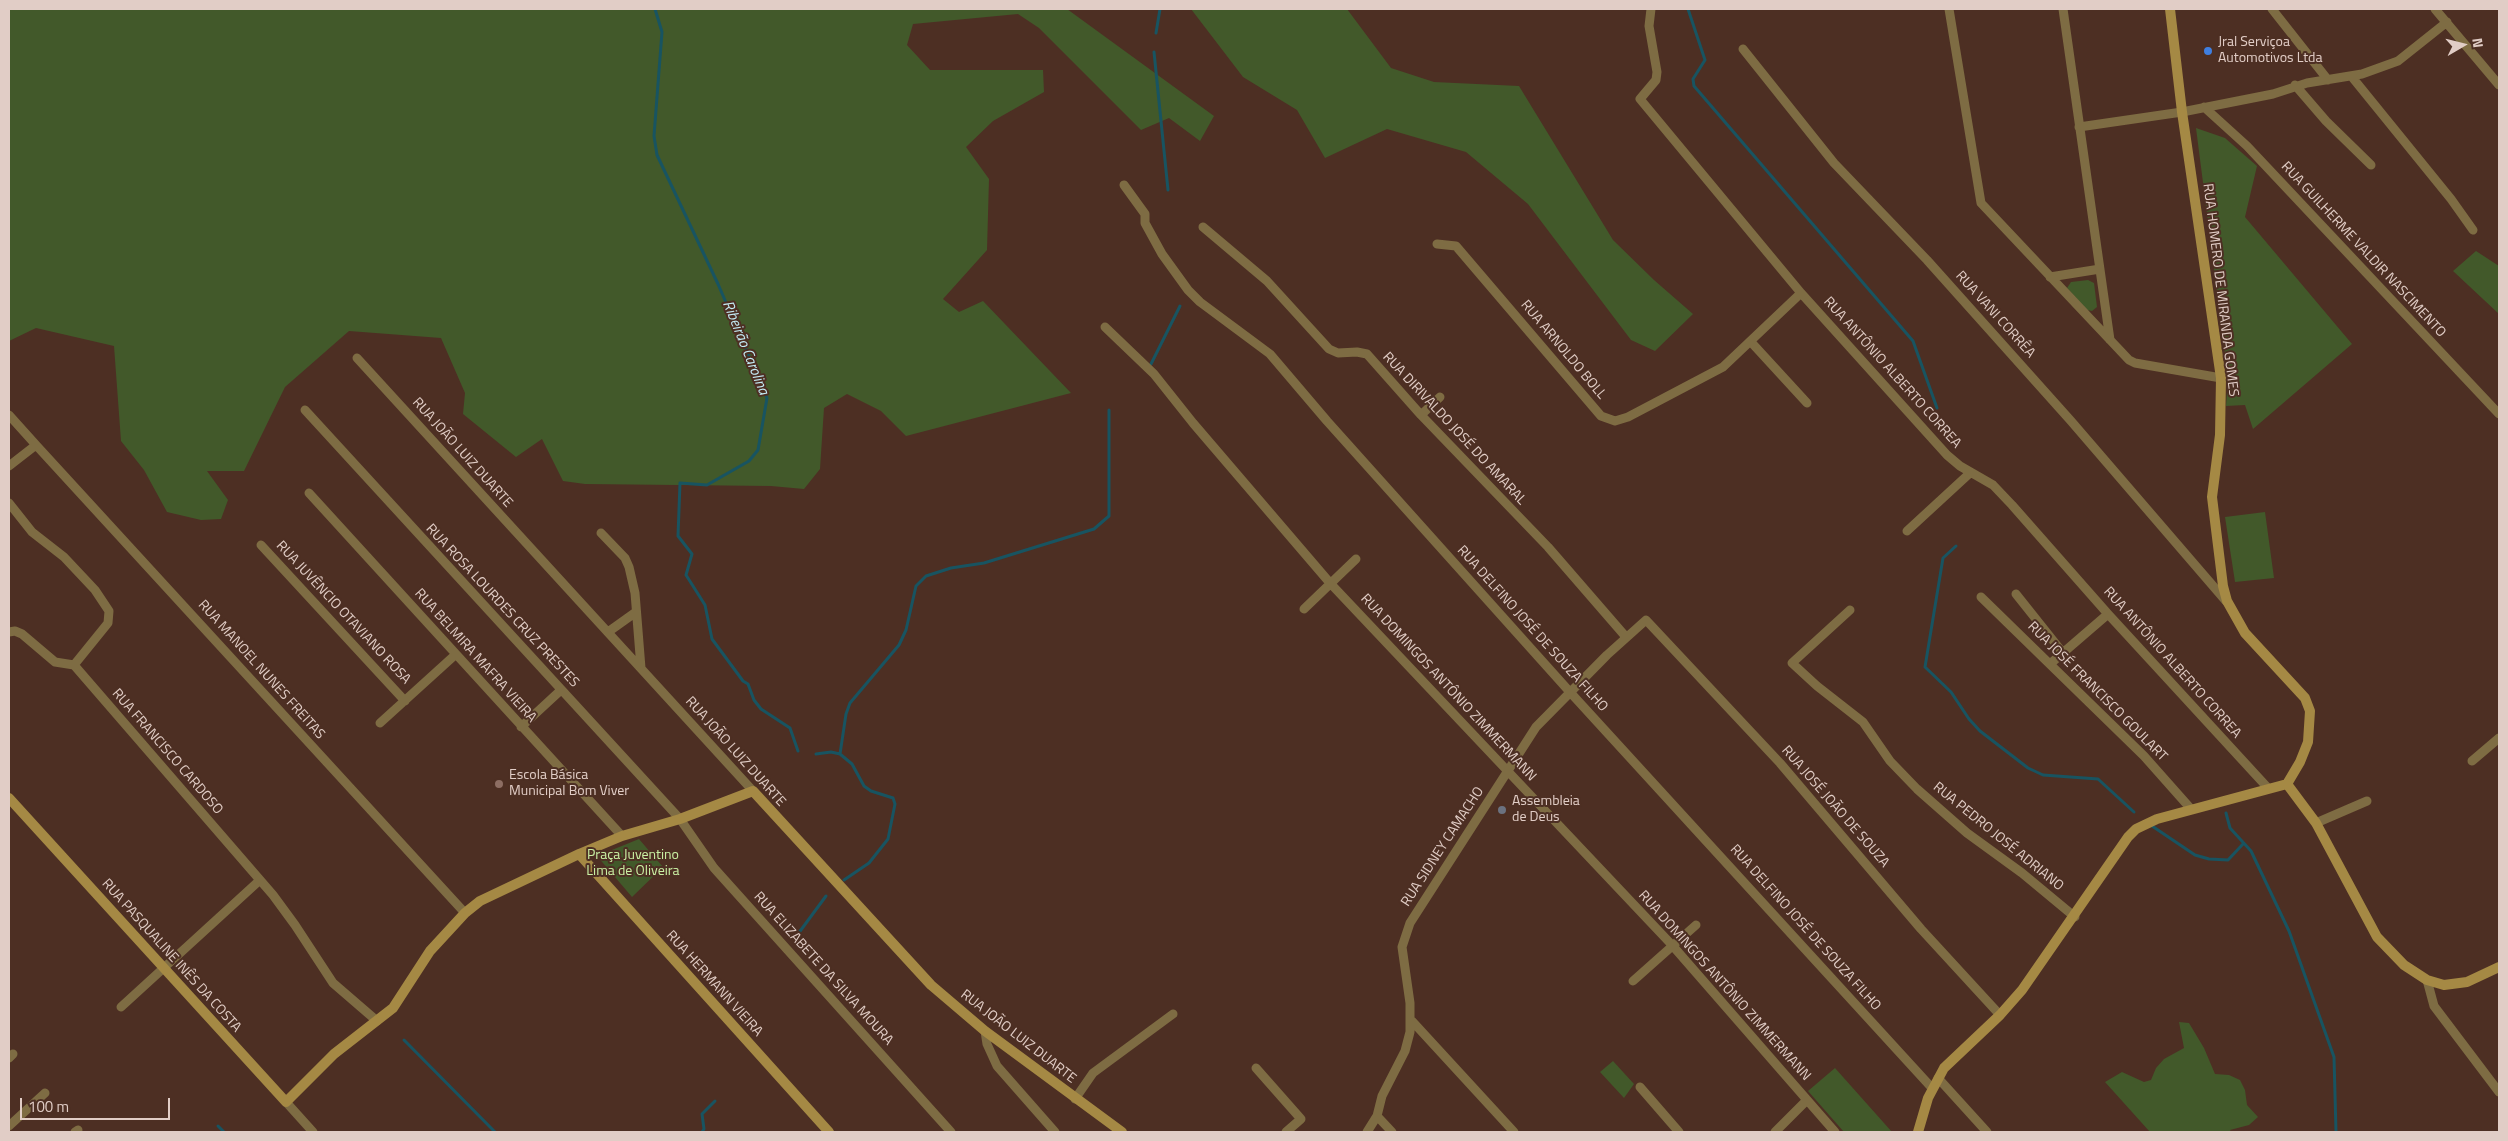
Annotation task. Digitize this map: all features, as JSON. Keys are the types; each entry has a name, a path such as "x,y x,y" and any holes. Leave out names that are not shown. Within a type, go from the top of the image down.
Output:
{"street":[{"name":"RUA ANTÔNIO ALBERTO CORREA","path":"1651,9 1648,26 1657,72 1656,80 1640,99 1801,293 1947,455 1970,473 1988,482 2012,504 2108,614 2267,787"},
{"path":"1949,9 1978,196 1981,203 2110,340 2135,363 2221,378"},
{"path":"2063,9 2110,340"},
{"name":"RUA HOMERO DE MIRANDA GOMES","path":"2170,9 2182,112 2221,378 2220,435 2212,504 2220,571 2226,601 2245,633 2295,686 2305,698 2310,711 2308,742 2300,762 2286,784"},
{"path":"2272,9 2328,80"},
{"path":"2435,9 2499,85"},
{"path":"2079,127 2182,112 2273,94 2295,85 2352,77 2398,61 2447,22"},
{"name":"RUA VANI CORRÊA","path":"1743,49 1834,164 1927,260 2071,421 2226,601"},
{"path":"2352,77 2451,199 2472,230"},
{"path":"2295,85 2326,121 2371,164"},
{"name":"RUA GUILHERME VALDIR NASCIMENTO","path":"2204,107 2247,146 2499,414"},
{"name":"RUA DELFINO JOSÉ DE SOUZA FILHO","path":"1124,185 1145,214 1145,223 1162,254 1188,290 1200,302 1270,354 1327,421 1569,691 1932,1088"},
{"name":"RUA DIRIVALDO JOSÉ DO AMARAL","path":"1203,227 1267,281 1329,349 1338,353 1357,352 1367,354 1421,415 1548,547 1626,637"},
{"name":"RUA ARNOLDO BOLL","path":"1437,244 1456,246 1601,416 1608,420 1622,420 1723,367 1801,293"},
{"path":"2050,277 2100,269"},
{"name":"RUA DOMINGOS ANTÔNIO ZIMMERMANN","path":"1105,327 1154,374 1192,423 1330,583 1672,945 1835,1132"},
{"path":"1751,342 1807,403"},
{"name":"RUA JOÃO LUIZ DUARTE","path":"357,358 917,972 985,1031 1122,1132"},
{"path":"1421,415 1440,397"},
{"name":"RUA ROSA LOURDES CRUZ PRESTES","path":"305,410 680,819"},
{"name":"RUA MANOEL NUNES FREITAS","path":"9,415 465,913"},
{"path":"9,466 36,445"},
{"path":"1907,531 1970,473"},
{"name":"RUA BELMIRA MAFRA VIEIRA","path":"309,493 622,836"},
{"path":"9,503 32,532 64,557 95,590 109,611 108,623 74,665 54,662 22,634 15,631 9,632"},
{"path":"601,532 625,558 630,567 641,668"},
{"name":"RUA JUVÊNCIO OTAVIANO ROSA","path":"261,545 405,700"},
{"path":"1304,608 1356,559"},
{"path":"2016,594 2063,653"},
{"name":"RUA JOSÉ FRANCISCO GOULART","path":"1981,597 2144,756 2191,809"},
{"name":"RUA PEDRO JOSÉ ADRIANO","path":"1850,610 1792,663 1862,722 1890,761 1967,833 2022,873 2075,916"},
{"path":"608,632 636,612"},
{"path":"2050,664 2108,614"},
{"name":"RUA SIDNEY CAMACHO","path":"1367,1132 1377,1116 1382,1096 1408,1043 1412,1021 1402,956 1406,932 1536,727 1569,691 1646,620"},
{"name":"RUA JOSÉ JOÃO DE SOUZA","path":"1646,620 1780,763 1921,929 2000,1015"},
{"path":"380,722 455,655"},
{"name":"RUA FRANCISCO CARDOSO","path":"74,665 260,880 295,925 333,983 377,1021"},
{"path":"521,727 561,690"},
{"path":"2472,761 2499,738"},
{"path":"1918,1132 1932,1088 1938,1078 1962,1048 2000,1015 2022,990 2050,948 2075,916 2120,847 2136,829 2157,819 2267,787 2286,784 2316,823 2377,936 2404,965 2428,980 2455,985 2499,967"},
{"path":"286,1102 334,1054 393,1008 430,951 465,913 488,896 622,836 680,819 753,791"},
{"name":"RUA PASQUALINE INÊS DA COSTA","path":"9,798 313,1132"},
{"path":"2316,823 2366,801"},
{"name":"RUA ELIZABETE DA SILVA MOURA","path":"680,819 714,868 951,1132"},
{"name":"RUA HERMANN VIEIRA","path":"579,854 829,1132"},
{"path":"121,1007 260,880"},
{"path":"1633,981 1696,925"},
{"path":"2428,980 2434,1006 2499,1092"},
{"path":"1075,1098 1094,1073 1174,1014"},
{"path":"1412,1021 1514,1132"},
{"path":"985,1031 987,1044 997,1066 1055,1132"},
{"path":"1256,1068 1301,1119 1286,1132"},
{"path":"1938,1078 1987,1132"},
{"path":"1640,1087 1679,1132"},
{"path":"9,1126 45,1093"},
{"path":"1775,1132 1806,1100"},
{"path":"1377,1116 1392,1132"}],"green space":[{"path":"9,9 1067,9 1214,116 1200,141 1169,118 1141,130 1039,28 1018,14 913,24 907,45 930,70 1043,70 1044,92 993,121 966,147 989,179 987,250 943,299 959,312 983,301 1071,393 906,436 881,411 847,394 824,408 820,469 804,489 771,486 585,484 563,481 542,439 516,457 463,414 465,393 441,338 349,331 285,387 244,471 207,471 228,500 221,519 201,520 167,512 144,470 121,441 114,346 36,328 9,341"},
{"path":"1191,9 1347,9 1391,68 1434,82 1519,86 1613,240 1654,280 1693,314 1655,351 1631,340 1528,204 1466,152 1387,129 1325,158 1297,110 1243,77"},
{"path":"2196,128 2225,138 2257,166 2245,217 2352,344 2253,429 2245,405 2226,406 2228,378"},
{"path":"2476,251 2499,266 2499,314 2453,271"},
{"path":"2088,280 2094,283 2097,307 2092,311 2087,310 2067,288 2071,282"},
{"path":"2265,512 2274,578 2235,582 2225,517"},
{"name":"Praça Juventino Lima de Oliveira","path":"639,839 663,867 632,897 597,856"},
{"path":"2179,1022 2189,1023 2204,1048 2215,1074 2229,1075 2240,1080 2245,1090 2247,1105 2258,1117 2249,1125 2230,1130 2231,1132 2150,1132 2105,1082 2122,1072 2144,1082 2151,1080 2156,1068 2164,1059 2184,1048"},
{"path":"1613,1061 1634,1084 1624,1098 1600,1072"},
{"path":"1835,1068 1892,1132 1844,1132 1808,1091"}],"waterway":[{"name":"Ribeirão Carolina","path":"655,9 662,32 654,136 657,155 718,284 767,398 758,450 749,461 707,485 680,483 678,536 692,554 686,575 705,605 712,639 743,681 748,684 754,700 761,709 790,728 798,751"},
{"path":"1156,33 1160,9"},
{"path":"1688,9 1705,60 1693,79 1694,86 1913,341 1937,408"},
{"path":"1154,52 1168,190"},
{"path":"1151,364 1180,306"},
{"path":"840,754 846,714 850,703 899,645 906,630 916,586 926,576 951,568 984,563 1094,529 1109,516 1109,410"},
{"path":"1956,546 1943,558 1925,667 1951,692 1969,719 1980,731 2028,768 2043,775 2098,779 2134,812"},
{"name":"Ribeirão Carolina","path":"816,754 831,752 840,754 852,764 864,786 871,791 893,798 895,804 888,839 869,863 844,880"},
{"path":"2226,813 2230,828 2251,851 2289,931 2334,1057 2336,1132"},
{"path":"2152,826 2195,855 2209,859 2228,860 2243,844"},
{"name":"Ribeirão Carolina","path":"795,938 826,896"},
{"path":"404,1040 495,1132"},
{"name":"Ribeirão Carolina","path":"702,1132 704,1129 702,1114 715,1101"},
{"path":"218,1126 224,1132"}],"place":[{"name":"Jral Serviçoa Automotivos Ltda","path":"2208,51"},
{"name":"Escola Básica Municipal Bom Viver","path":"499,784"},
{"name":"Assembleia de Deus","path":"1502,810"}]}
